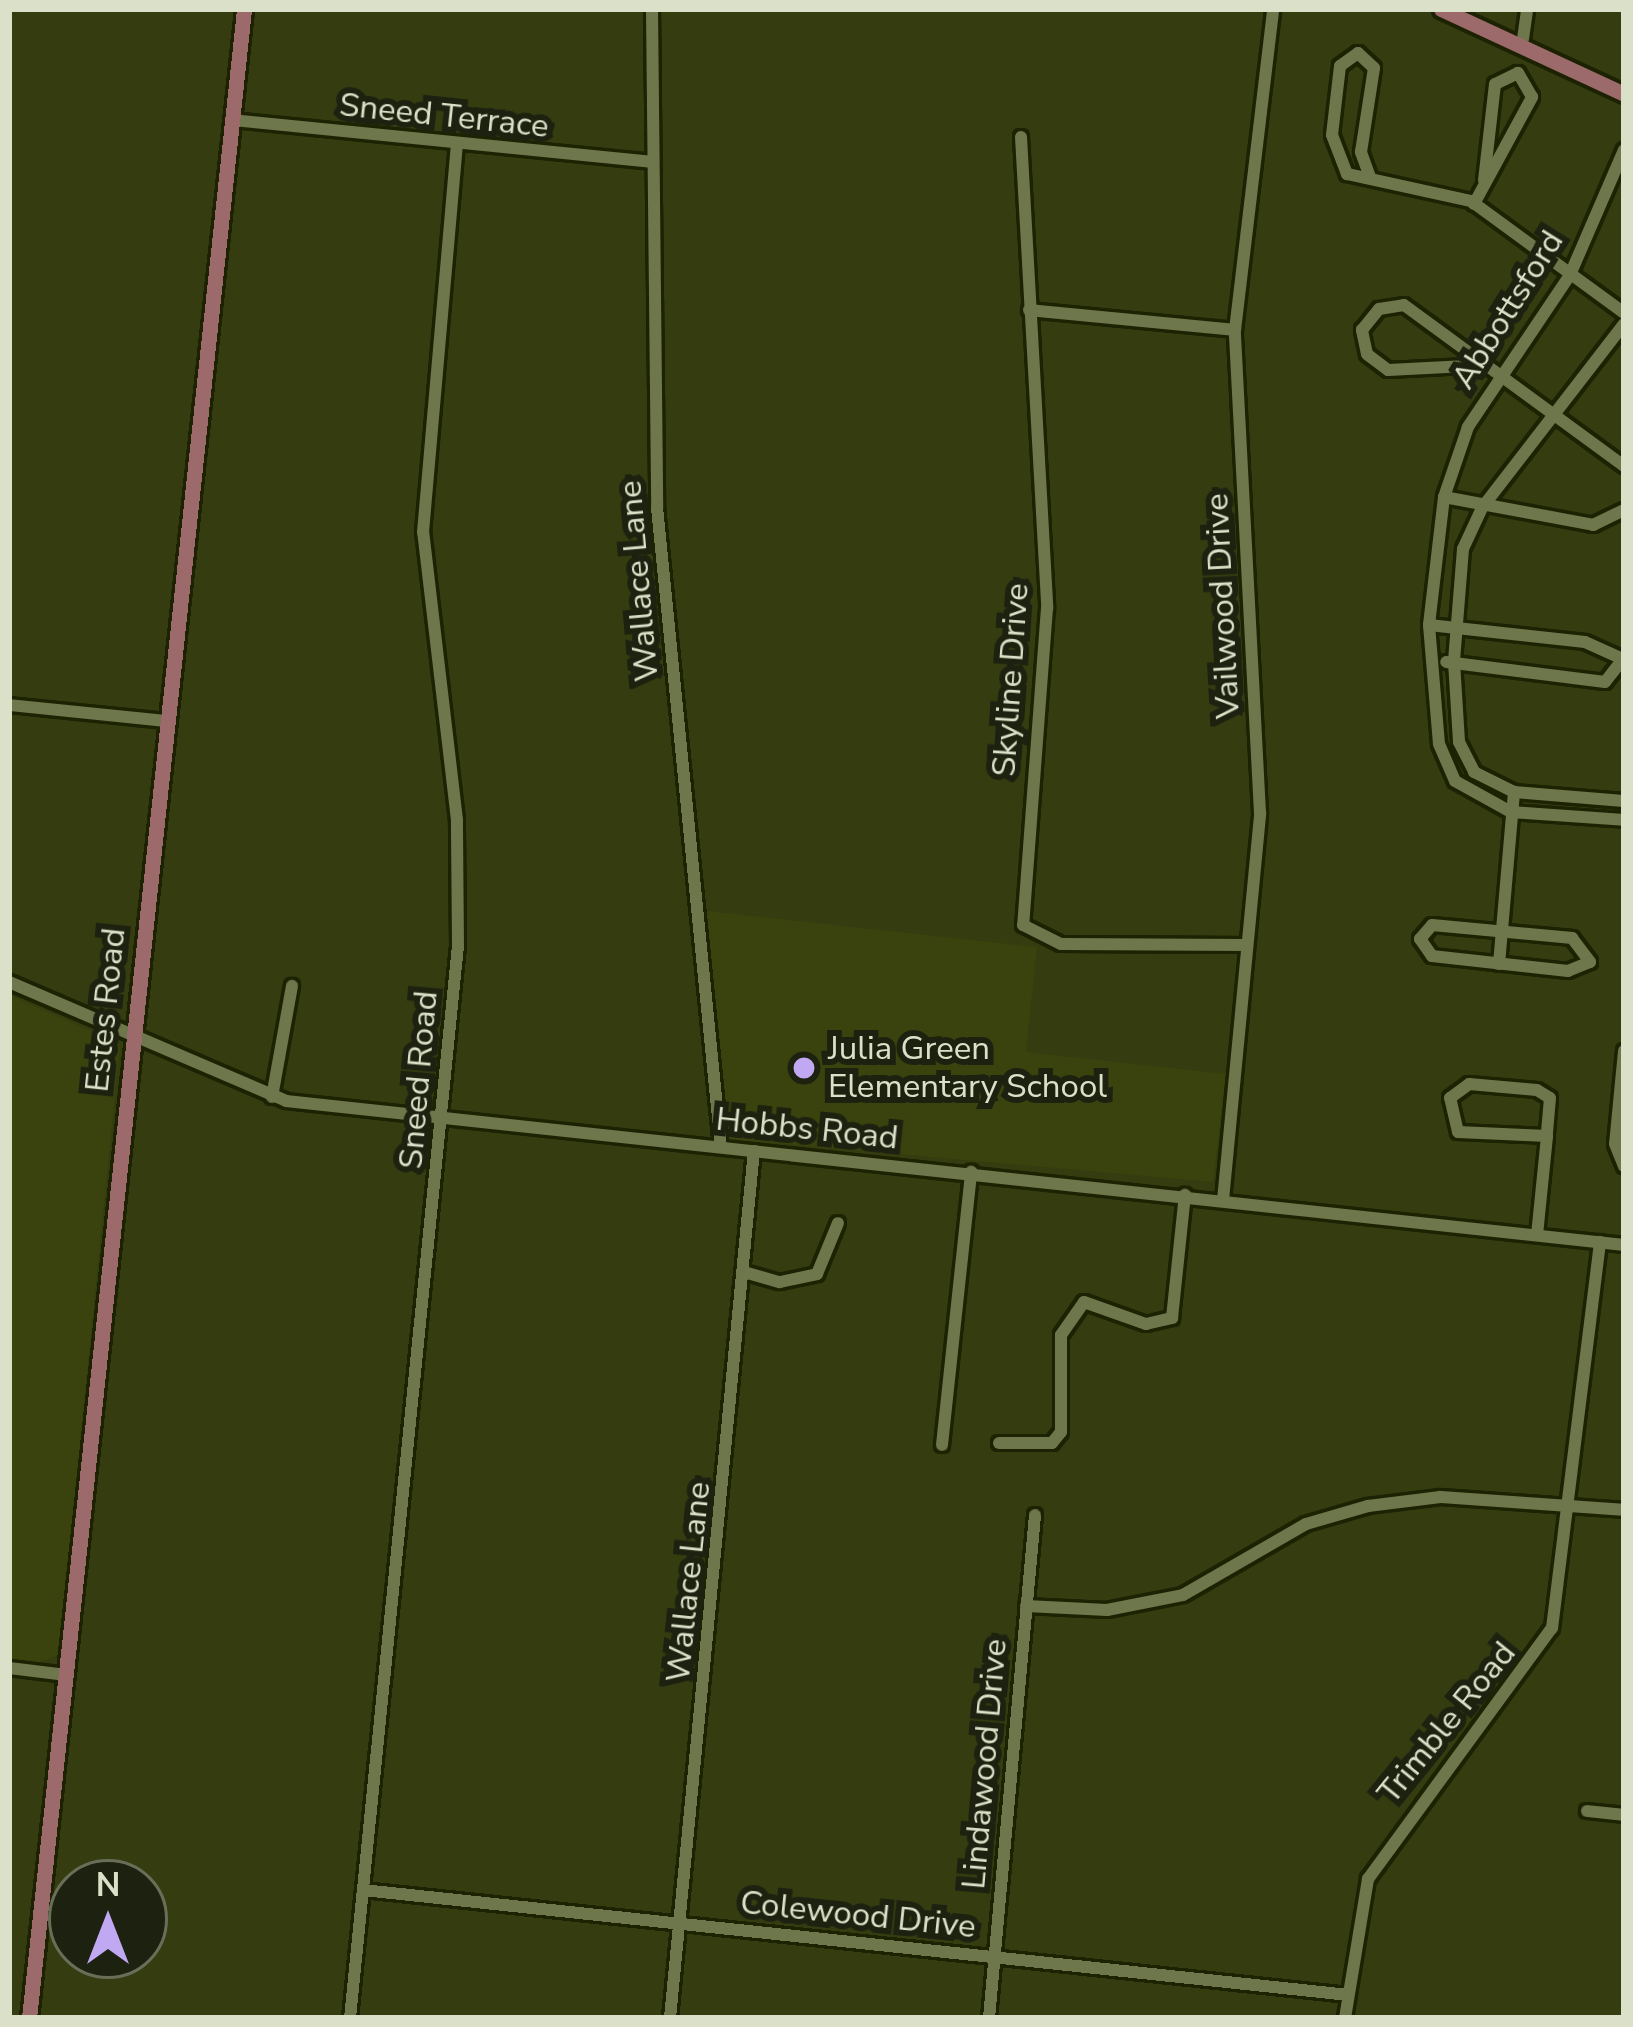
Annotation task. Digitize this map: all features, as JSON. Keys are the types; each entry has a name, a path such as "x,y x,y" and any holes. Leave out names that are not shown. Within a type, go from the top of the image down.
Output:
{"main road":[{"name":"Estes Road","path":"29,2018 244,9"},
{"path":"1441,9 1523,38 1624,94"}],"street":[{"name":"Wallace Lane","path":"652,9 657,507 721,1147"},
{"name":"Vailwood Drive","path":"1222,1200 1260,814 1235,330 1273,9"},
{"path":"1523,38 1527,9"},
{"path":"1370,177 1361,152 1374,68 1358,53 1340,66 1335,155 1347,174 1474,204 1624,314"},
{"path":"1474,204 1532,97 1518,73 1495,84 1484,179"},
{"name":"Sneed Terrace","path":"232,120 457,146 650,161"},
{"name":"Skyline Drive","path":"1021,137 1047,608 1023,925 1061,944 1247,945"},
{"name":"Sneed Road","path":"350,2018 443,1120 460,859 423,480 457,146"},
{"name":"Abbottsford","path":"1624,150 1570,275 1491,369 1444,497 1429,625 1438,743 1454,781 1511,812 1624,820"},
{"path":"1335,155 1361,152"},
{"path":"1606,188 1624,184"},
{"path":"1491,369 1388,370 1367,354 1362,329 1378,308 1404,305 1624,466"},
{"path":"1029,310 1235,330"},
{"path":"1624,324 1482,508 1463,549 1454,628 1459,742 1474,772 1514,793 1624,801"},
{"path":"1444,497 1482,508 1593,525 1624,510"},
{"path":"1429,625 1614,647 1623,658 1605,682 1433,661"},
{"path":"9,705 167,721"},
{"path":"1499,964 1514,793"},
{"path":"1432,925 1502,928 1584,942 1590,962 1568,971 1432,956 1420,939 1432,925"},
{"name":"Hobbs Road","path":"9,982 272,1097 443,1120 971,1172 1624,1245"},
{"path":"272,1097 292,986"},
{"path":"1624,1051 1615,1144 1624,1166"},
{"path":"1537,1234 1547,1136 1550,1099 1537,1090 1469,1084 1450,1098 1458,1132 1547,1136"},
{"name":"Wallace Lane","path":"670,2018 754,1150"},
{"path":"942,1445 971,1172"},
{"path":"999,1443 1052,1443 1061,1432 1061,1335 1084,1302 1146,1324 1172,1318 1185,1196"},
{"path":"744,1272 780,1282 817,1274 838,1222"},
{"name":"Trimble Road","path":"1345,2018 1377,1863 1552,1628 1600,1242"},
{"path":"1025,1606 1107,1610 1183,1595 1306,1525 1368,1506 1440,1496 1624,1510"},
{"name":"Lindawood Drive","path":"989,2018 1035,1515"},
{"path":"9,1669 67,1675"},
{"path":"1587,1811 1624,1815"},
{"name":"Colewood Drive","path":"363,1890 1348,1995"}],"shaded area":[{"path":"706,911 1037,947 1026,1052 1226,1074 1213,1182 729,1139"},
{"path":"9,995 120,1044 59,1655 33,1665 9,1663"}],"place":[{"name":"Julia Green Elementary School","path":"804,1068"}]}
